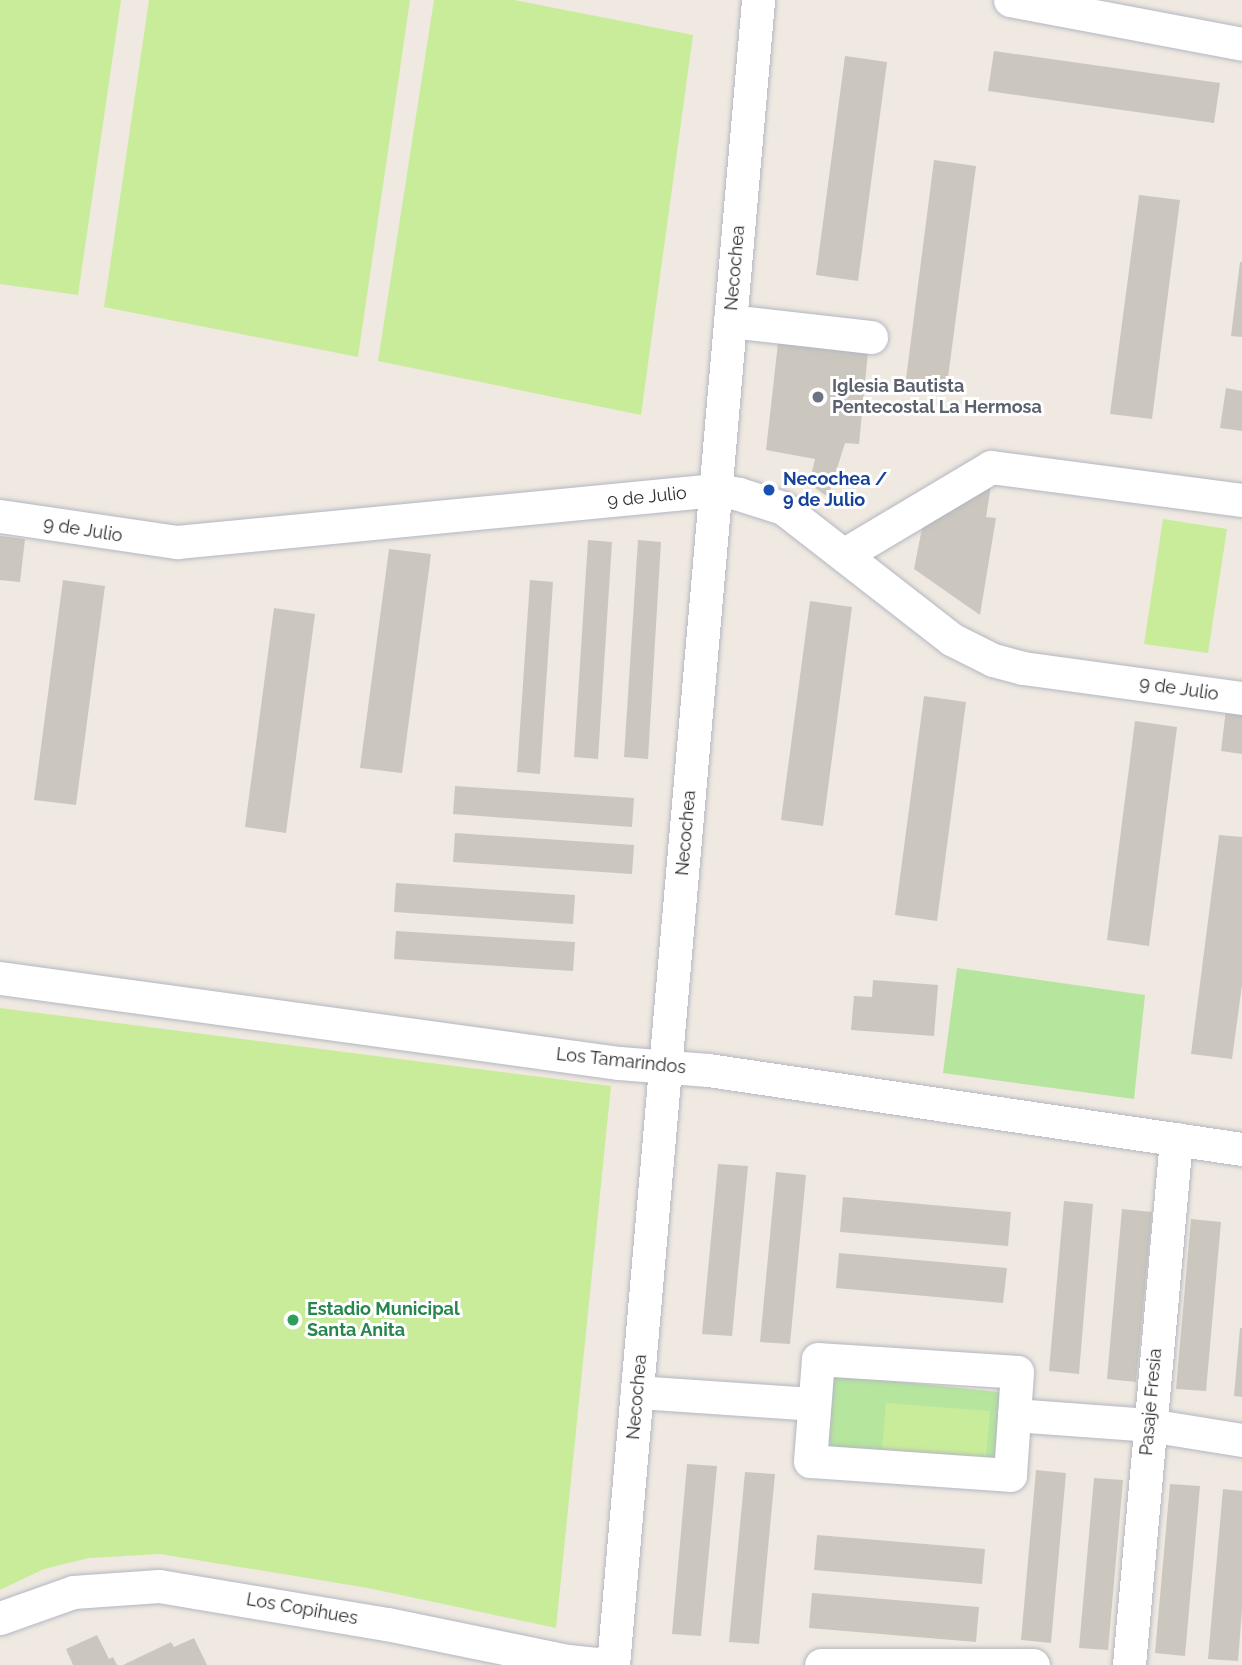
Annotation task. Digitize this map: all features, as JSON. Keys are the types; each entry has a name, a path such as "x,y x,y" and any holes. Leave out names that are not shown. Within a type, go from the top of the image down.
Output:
{"street":[{"name":"Necochea","path":"613,1665 758,0"},
{"path":"1023,1 1242,44"},
{"path":"730,321 871,337"},
{"path":"845,554 990,467 1242,500"},
{"name":"9 de Julio","path":"0,516 177,542 715,490 783,508 951,639 993,660 1023,668 1242,698"},
{"name":"Los Tamarindos","path":"0,978 606,1061 708,1070 1242,1149"},
{"name":"Pasaje Fresia","path":"1129,1665 1176,1139"},
{"path":"818,1359 1017,1372 1014,1415 1010,1475 810,1461 818,1359"},
{"path":"637,1392 814,1404"},
{"path":"1014,1415 1149,1425 1242,1440"},
{"name":"Los Copihues","path":"0,1618 74,1592 159,1586 387,1624 568,1661 606,1665"},
{"path":"821,1665 1033,1665"}],"green space":[{"path":"0,0 121,0 78,295 0,284"},
{"path":"149,0 410,0 358,357 104,307"},
{"path":"434,0 514,0 693,35 641,415 378,361"},
{"path":"1163,519 1227,529 1208,653 1144,644"},
{"path":"957,968 1145,995 1134,1099 943,1073"},
{"name":"Estadio Municipal Santa Anita","path":"0,1008 611,1086 556,1628 368,1588 160,1554 89,1558 44,1569 0,1590"},
{"path":"832,1375 999,1392 1003,1402 998,1472 822,1465"},
{"path":"886,1403 990,1411 986,1457 882,1449"}],"building":[{"path":"994,51 1220,83 1214,123 988,91"},
{"path":"845,56 887,62 858,281 816,275"},
{"path":"934,160 976,166 947,385 906,379"},
{"path":"1139,195 1180,200 1152,419 1110,414"},
{"path":"1242,262 1242,337 1231,336"},
{"name":"Iglesia Bautista Pentecostal La Hermosa","path":"779,334 868,352 859,444 845,443 828,497 809,484 815,459 766,450"},
{"path":"1226,388 1242,391 1242,431 1220,428"},
{"path":"984,485 991,486 986,517 996,518 980,615 914,569 922,528"},
{"path":"0,536 25,539 20,582 0,580"},
{"path":"588,540 612,542 598,759 574,757"},
{"path":"638,540 661,542 648,759 624,757"},
{"path":"389,549 431,554 402,773 360,768"},
{"path":"63,580 105,586 76,805 34,800"},
{"path":"530,580 553,582 540,774 517,772"},
{"path":"810,601 852,607 823,826 781,820"},
{"path":"274,608 315,614 286,833 245,827"},
{"path":"924,696 966,702 937,921 895,915"},
{"path":"1226,709 1242,712 1242,754 1221,751"},
{"path":"1135,721 1177,727 1149,946 1107,940"},
{"path":"455,786 634,798 632,827 453,814"},
{"path":"455,833 634,845 632,874 453,862"},
{"path":"1219,835 1242,837 1242,985 1232,1059 1191,1054"},
{"path":"396,883 575,895 573,924 394,912"},
{"path":"396,931 575,942 573,971 394,959"},
{"path":"873,980 938,985 934,1036 851,1030 854,996 872,997"},
{"path":"718,1164 748,1166 732,1336 702,1334"},
{"path":"776,1172 806,1175 790,1344 760,1342"},
{"path":"843,1197 1011,1212 1008,1246 840,1232"},
{"path":"1064,1201 1093,1204 1079,1374 1049,1371"},
{"path":"1122,1209 1152,1212 1136,1382 1107,1379"},
{"path":"1191,1219 1221,1222 1206,1391 1176,1389"},
{"path":"839,1253 1007,1268 1003,1303 836,1288"},
{"path":"1242,1328 1242,1397 1234,1396"},
{"path":"687,1464 717,1466 701,1636 672,1634"},
{"path":"1036,1470 1066,1473 1051,1643 1021,1640"},
{"path":"745,1472 775,1474 759,1644 729,1642"},
{"path":"1094,1478 1123,1480 1108,1650 1079,1648"},
{"path":"1170,1484 1200,1486 1185,1656 1155,1653"},
{"path":"1223,1489 1242,1491 1242,1610 1238,1661 1208,1659"},
{"path":"817,1535 985,1549 982,1584 814,1570"},
{"path":"812,1593 979,1607 976,1642 809,1628"},
{"path":"97,1635 109,1659 113,1657 117,1665 73,1665 66,1649"},
{"path":"194,1638 207,1665 123,1665 171,1642 174,1647"}],"place":[{"name":"Iglesia Bautista Pentecostal La Hermosa","path":"818,397"},
{"name":"Necochea / 9 de Julio","path":"769,490"},
{"name":"Estadio Municipal Santa Anita","path":"293,1320"}]}
